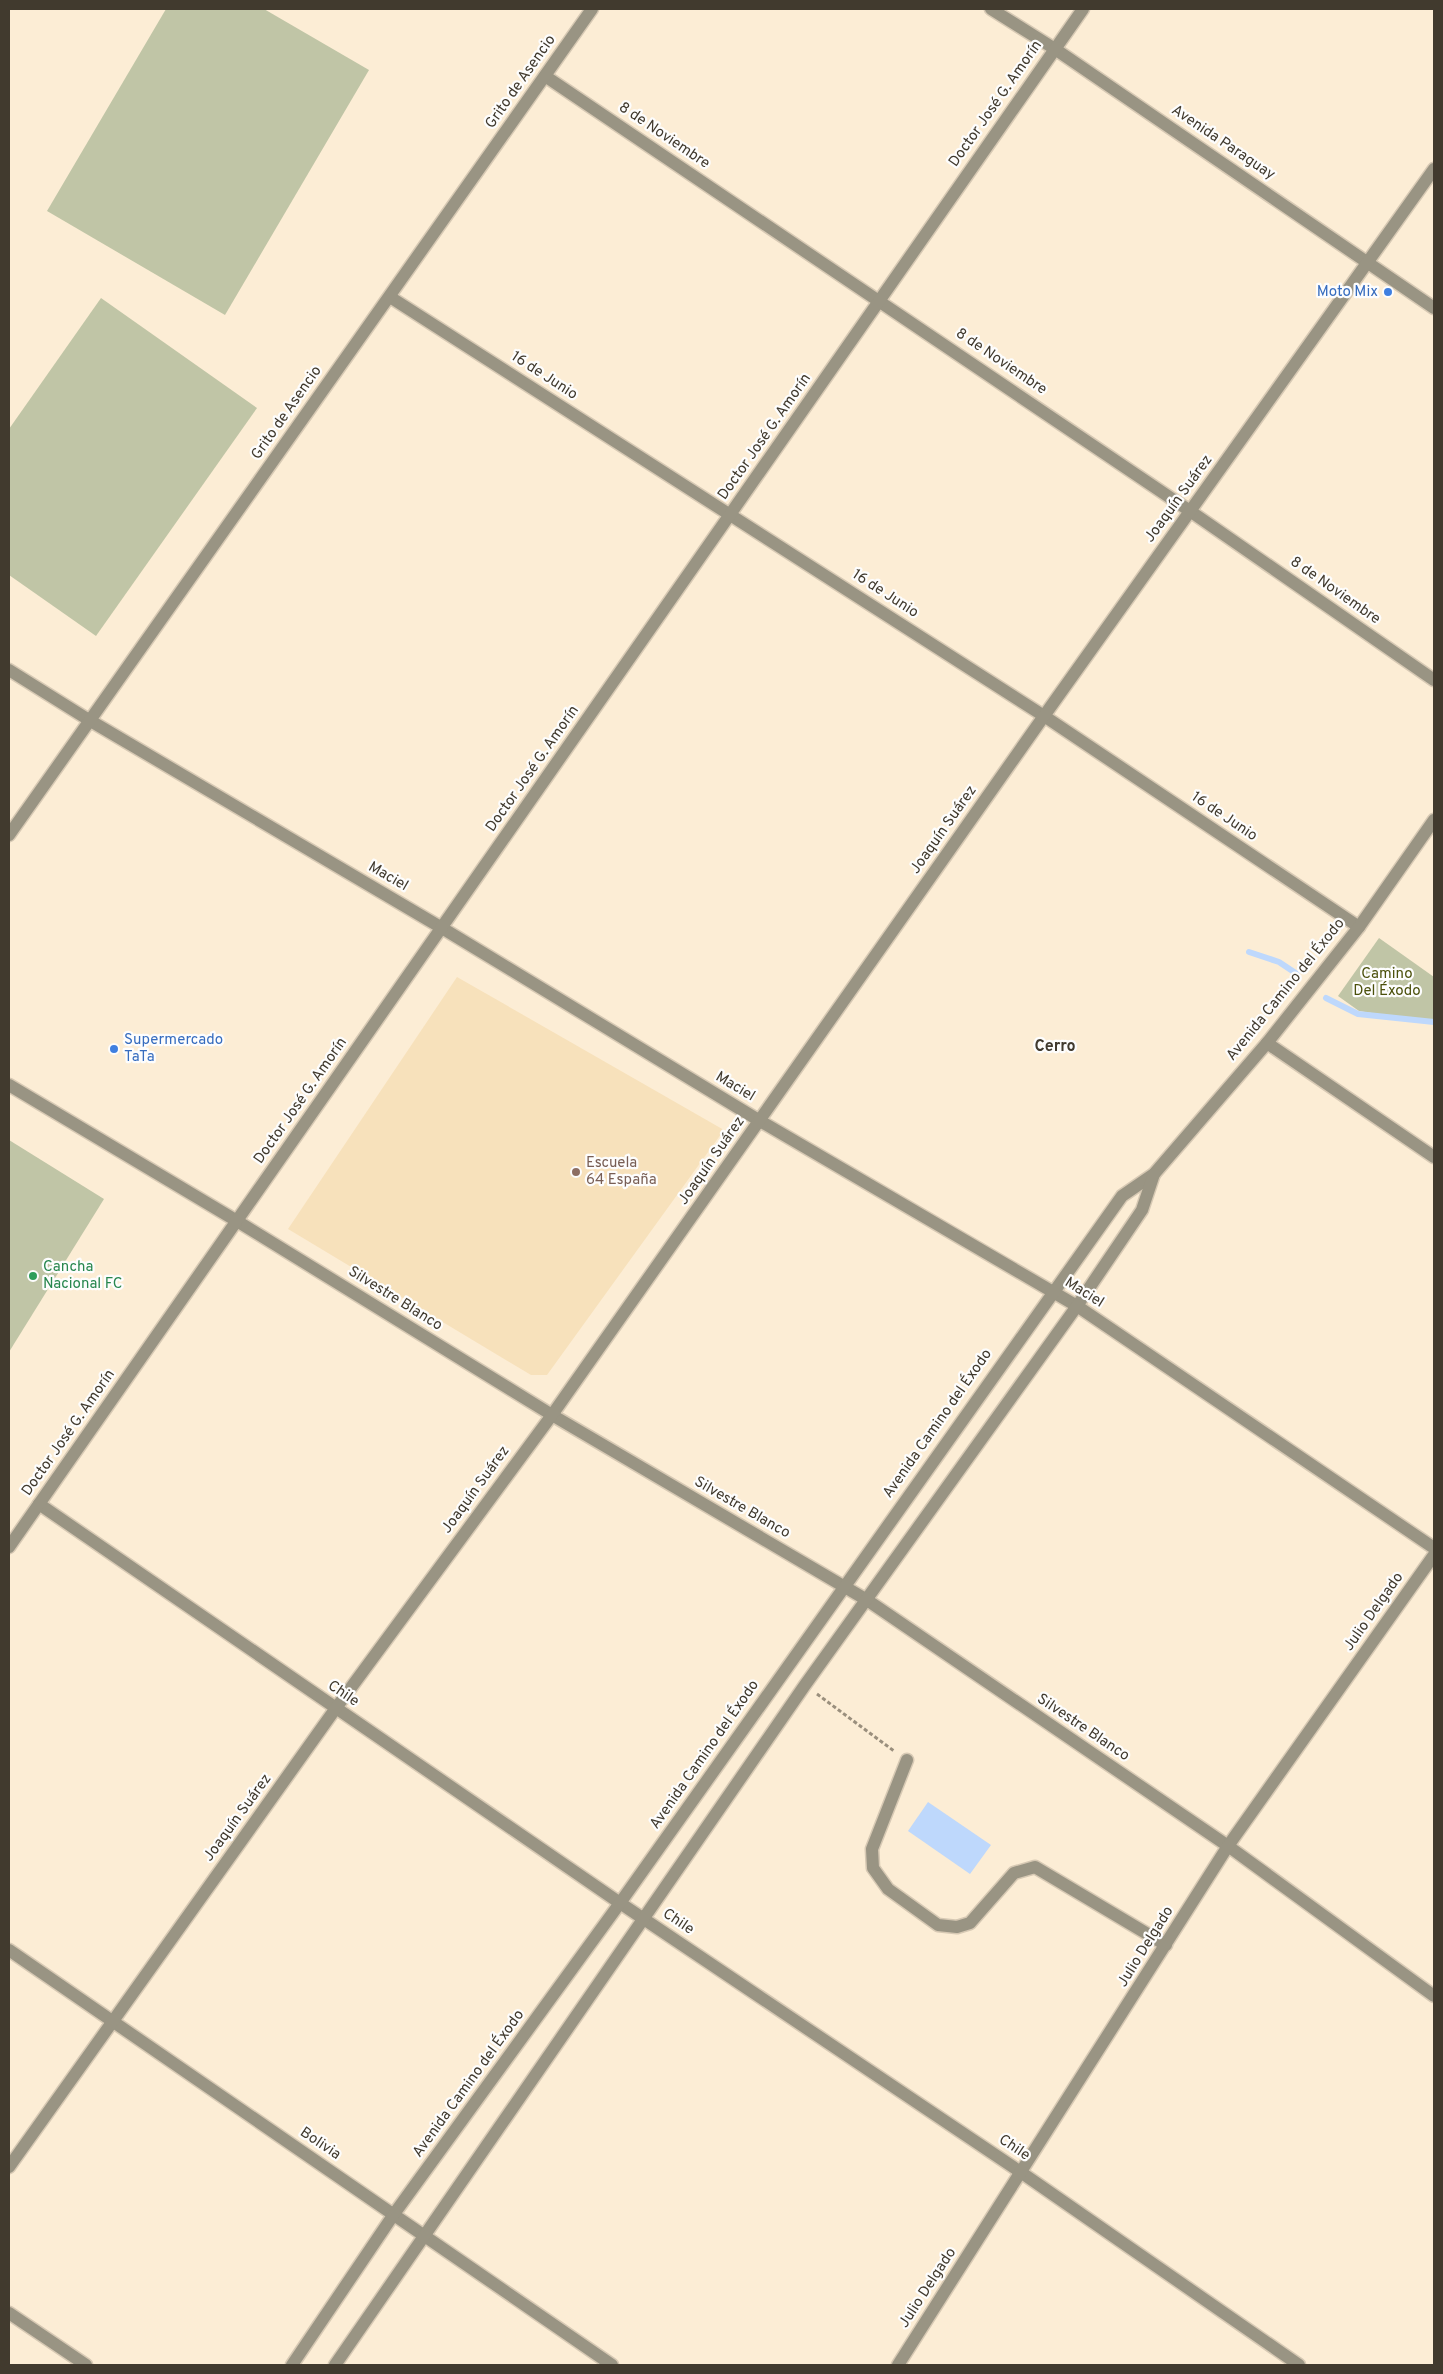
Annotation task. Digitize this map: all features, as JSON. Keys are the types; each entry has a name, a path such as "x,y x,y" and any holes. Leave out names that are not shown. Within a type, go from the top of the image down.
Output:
{"street":[{"name":"Grito de Asencio","path":"9,835 592,9"},
{"name":"Avenida Paraguay","path":"991,9 1055,49 1434,308"},
{"name":"Doctor José G. Amorín","path":"9,1547 1083,9"},
{"name":"8 de Noviembre","path":"545,76 880,300 1434,680"},
{"name":"Joaquín Suárez","path":"9,2167 336,1708 552,1415 1044,716 1434,169"},
{"name":"16 de Junio","path":"390,297 1044,716 1359,926"},
{"name":"Maciel","path":"9,670 89,720 442,928 760,1121 1077,1306 1434,1548"},
{"name":"Avenida Camino del Éxodo","path":"292,2365 394,2214 620,1903 843,1586 1122,1196 1154,1174 1267,1043 1359,926 1434,820"},
{"path":"1267,1043 1434,1157"},
{"name":"Silvestre Blanco","path":"9,1085 237,1221 552,1415 867,1600 1228,1846 1434,1996"},
{"name":"Avenida Camino del Éxodo","path":"335,2365 805,1685 1077,1306 1142,1210 1154,1174"},
{"name":"Chile","path":"39,1504 620,1903 1022,2173 1299,2365"},
{"name":"Julio Delgado","path":"898,2365 1022,2173 1228,1846 1434,1555"},
{"path":"907,1760 872,1848 873,1868 888,1889 938,1925 957,1927 970,1923 1014,1873 1035,1867 1166,1945"},
{"name":"Bolivia","path":"9,1950 612,2365"},
{"path":"9,2314 86,2365"}],"path":[{"path":"805,1685 907,1760"}],"shaded area":[{"path":"457,977 724,1130 547,1375 531,1375 288,1229"}],"green space":[{"path":"166,9 264,9 369,70 225,315 47,211"},
{"path":"101,298 257,408 96,636 9,575 9,429"},
{"name":"Camino Del Éxodo","path":"1379,938 1434,977 1434,1023 1359,1011 1338,996"},
{"name":"Cancha Nacional FC","path":"9,1140 104,1199 9,1352"}],"water":[{"path":"928,1802 991,1845 970,1874 908,1831"}],"waterway":[{"path":"1249,952 1279,962 1297,974"},
{"path":"1326,998 1358,1014 1434,1022"}],"place":[{"name":"Moto Mix","path":"1388,292"},
{"name":"Supermercado TaTa","path":"114,1049"},
{"name":"Escuela 64 España","path":"576,1172"},
{"name":"Cancha Nacional FC","path":"33,1276"}],"district":[{"name":"Cerro","path":"1055,1047"}]}
